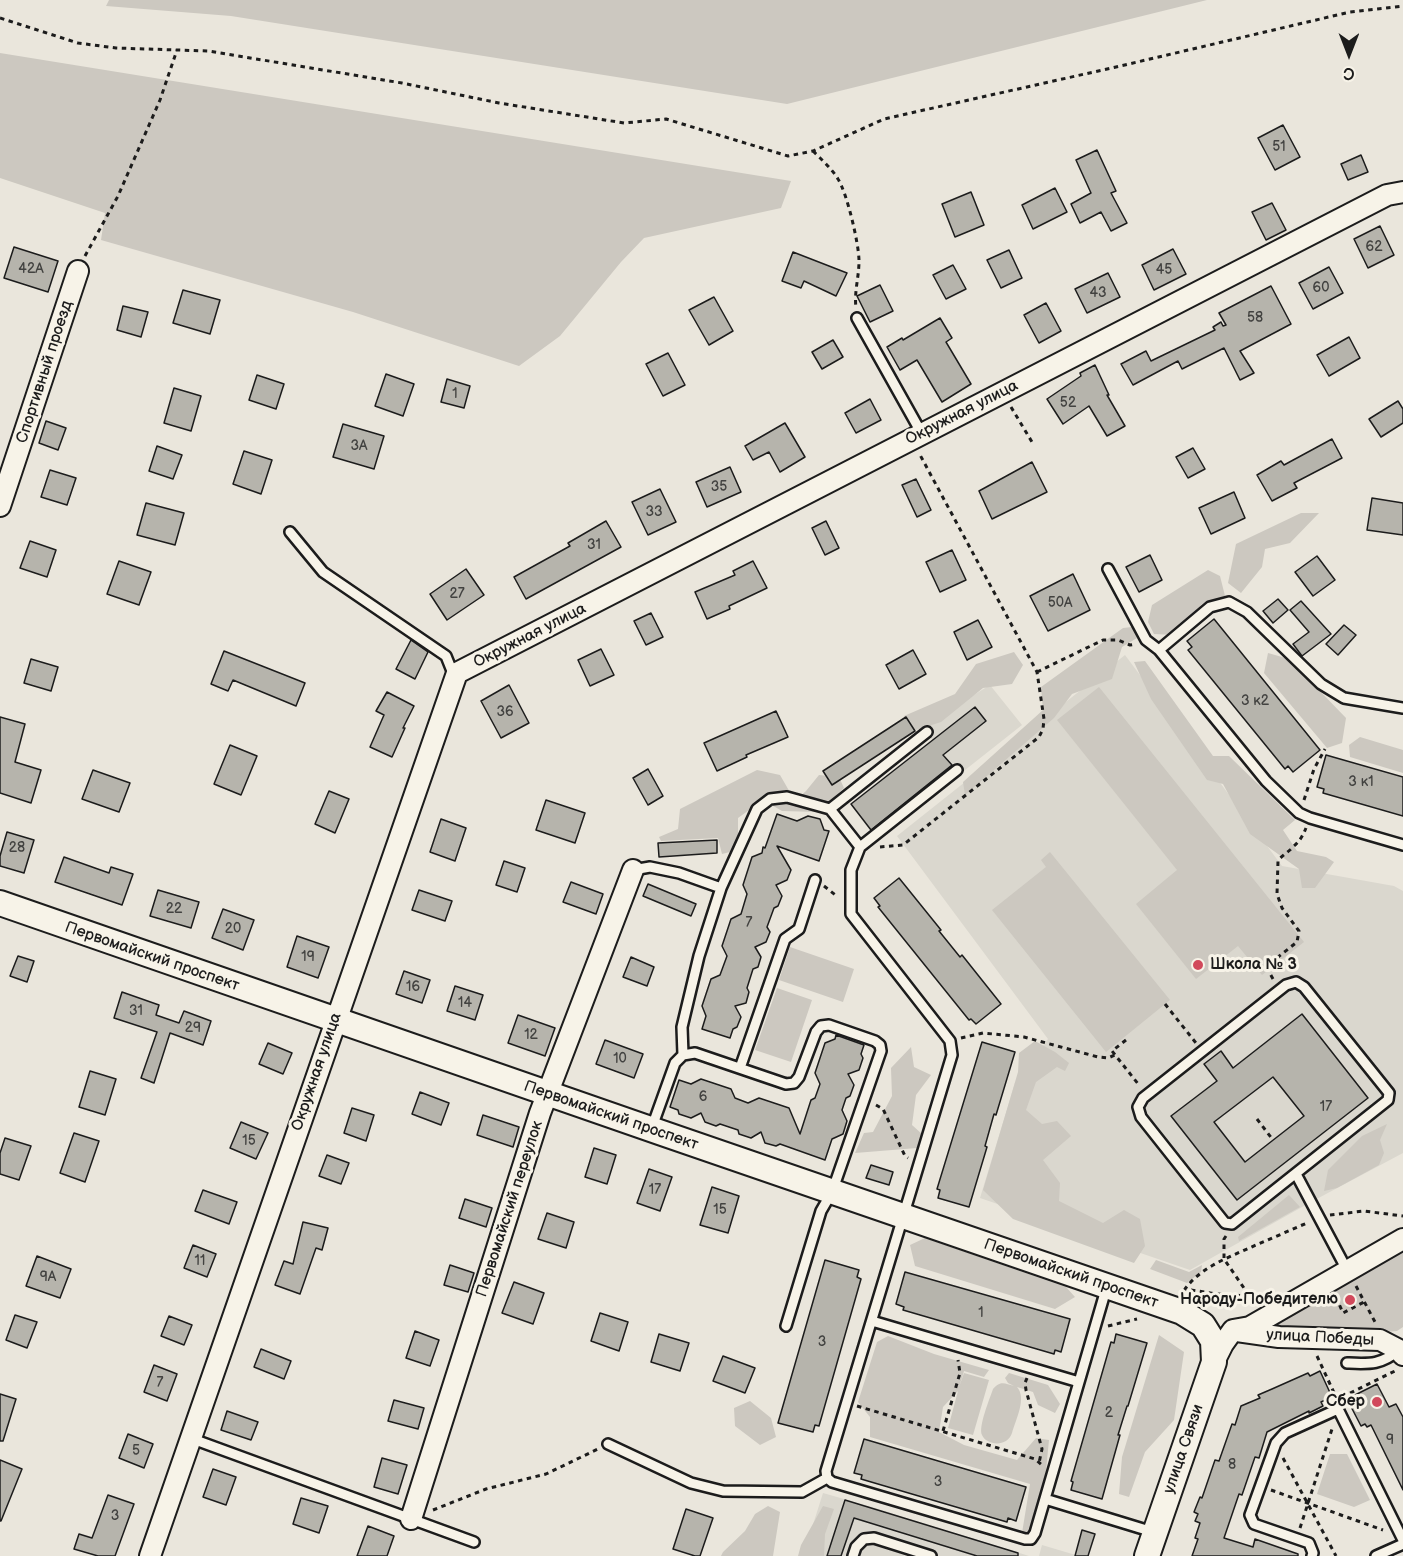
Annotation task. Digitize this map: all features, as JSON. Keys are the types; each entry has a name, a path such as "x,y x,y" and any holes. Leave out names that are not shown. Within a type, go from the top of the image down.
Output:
{"street":[{"name":"Окружная улица","path":"150,1556 457,674 1387,195 1403,192"},
{"name":"Спортивный проезд","path":"0,506 78,271"},
{"name":"Первомайский переулок","path":"411,1519 547,1094 633,870"},
{"name":"Первомайский проспект","path":"0,903 1182,1312 1216,1340"},
{"path":"1216,1340 1250,1327 1350,1275 1403,1239"},
{"path":"1270,1315 1269,1326 1272,1333 1279,1337"},
{"name":"улица Победы","path":"1216,1340 1256,1335 1380,1341 1400,1358"},
{"name":"улица Связи","path":"1147,1556 1216,1340"}],"lane":[{"path":"857,318 917,436"},
{"path":"290,532 323,572 446,656 455,678"},
{"path":"1108,569 1146,640 1159,650 1266,781 1299,813 1403,845"},
{"path":"1159,650 1210,607 1229,602 1247,612 1321,684 1329,689 1344,698 1403,708"},
{"path":"830,809 927,732"},
{"path":"957,770 860,847 851,870 851,914 951,1041 952,1055 826,1472 827,1478 832,1482 1031,1539 1035,1533 1107,1286"},
{"path":"683,1055 682,1027 699,956 722,888 757,809 770,799 787,797 830,809 860,847"},
{"path":"633,870 650,867 679,873 722,888"},
{"path":"740,1068 784,939 799,929 815,880"},
{"path":"1296,982 1304,987 1389,1093 1388,1100 1232,1224 1225,1223 1141,1117 1138,1107 1143,1098 1203,1051 1286,984 1296,982"},
{"path":"651,1129 675,1063 683,1055 695,1053 786,1084 794,1083 800,1077 816,1032 821,1026 829,1025 875,1041 880,1045 865,1098 832,1192 821,1211 786,1326"},
{"path":"1296,1174 1350,1275"},
{"path":"872,1321 1079,1382"},
{"path":"1347,1363 1371,1364 1400,1358"},
{"path":"1312,1556 1314,1553 1309,1543 1254,1524 1250,1515 1276,1443 1285,1433 1338,1409 1402,1540 1376,1556"},
{"path":"190,1438 474,1542"},
{"path":"608,1444 691,1483 723,1491 802,1492 827,1478"},
{"path":"1045,1499 1155,1533"},
{"path":"853,1556 856,1547 864,1539 874,1538 932,1556"}],"path":[{"path":"0,18 78,43 116,48 220,53 624,123 666,119 788,156 813,151 885,119 1350,12 1403,6"},
{"path":"78,271 122,186 160,100 177,50"},
{"path":"813,151 838,179 845,192 858,248 859,262 855,298 857,318"},
{"path":"1002,393 1032,442"},
{"path":"860,847 903,845 1039,737 1043,729 1037,672 917,436"},
{"path":"1037,672 1103,640 1118,640 1130,645"},
{"path":"1299,813 1314,769 1325,749"},
{"path":"1279,990 1268,970 1268,965 1297,942 1299,932 1282,908 1277,894 1278,861 1301,838 1310,818"},
{"path":"815,880 836,895 851,914"},
{"path":"1165,1004 1203,1051"},
{"path":"951,1041 983,1033 1024,1037 1098,1057 1108,1058 1115,1055"},
{"path":"1126,1040 1112,1051 1147,1095"},
{"path":"865,1098 883,1109 905,1156 919,1166"},
{"path":"1257,1119 1273,1140"},
{"path":"1250,1296 1185,1289 1192,1280 1224,1259 1319,1218 1364,1211 1403,1216"},
{"path":"1232,1224 1224,1239 1224,1259 1250,1296 1270,1315"},
{"path":"1350,1275 1375,1322"},
{"path":"1345,1292 1335,1297 1343,1313 1364,1302"},
{"path":"1094,1329 1140,1318"},
{"path":"943,1432 960,1373 960,1363 951,1344"},
{"path":"1314,1349 1337,1399 1400,1358"},
{"path":"1030,1367 1025,1383 1041,1449 1039,1463"},
{"path":"847,1403 1035,1459 1052,1474"},
{"path":"1297,1539 1338,1409"},
{"path":"1276,1443 1336,1556"},
{"path":"411,1519 486,1489 546,1474 608,1444"},
{"path":"1260,1486 1402,1540"}],"shaded area":[{"path":"109,0 1207,0 787,104 231,16 106,6"},
{"path":"0,53 791,181 781,208 644,238 621,262 560,336 519,366 353,312 101,240 105,213 0,178"},
{"path":"1301,513 1319,513 1290,543 1265,549 1262,567 1241,593 1228,583 1236,544"},
{"path":"1208,570 1220,576 1225,596 1202,604 1175,635 1154,634 1148,622 1152,605"},
{"path":"1132,627 1137,638 1122,647 1112,679 1072,694 1054,718 965,795 963,782 1043,710 1041,687 1123,628"},
{"path":"1014,652 1023,665 1012,684 983,688 941,722 910,732 904,716 955,694 976,664"},
{"path":"1268,653 1289,659 1346,718 1342,743 1327,748 1264,673"},
{"name":"Школа № 3","path":"1125,655 1282,866 1394,886 1403,891 1403,1153 1190,1270 980,1198 1015,1083 1048,1039 897,836"},
{"path":"1145,661 1213,756 1229,756 1295,820 1283,830 1297,851 1326,857 1334,862 1315,888 1302,888 1299,869 1250,834 1223,784 1207,780 1151,699 1134,662"},
{"path":"990,685 1022,725 960,774 922,727"},
{"path":"1099,687 1304,942 1262,975 1238,946 1196,979 1136,904 1177,870 1057,720"},
{"path":"1360,737 1403,750 1403,773 1350,757 1349,745"},
{"path":"757,770 780,775 795,801 819,775 839,777 844,788 818,812 782,811 763,800 738,818 738,850 722,854 718,838 661,841 659,837 678,829 680,809"},
{"path":"1050,852 1170,1000 1106,1052 992,910 1046,867 1041,860"},
{"path":"790,947 854,969 843,1002 779,980"},
{"path":"777,988 812,1000 791,1062 755,1050"},
{"path":"1035,1041 1069,1063 1065,1071 1057,1067 1036,1082 1026,1110 1042,1124 1057,1121 1071,1136 1043,1160 1060,1183 1059,1201 1103,1223 1124,1210 1140,1219 1145,1246 1134,1263 1013,1219 983,1190 1018,1072 1019,1053"},
{"path":"911,1047 914,1067 931,1075 916,1095 912,1125 922,1134 917,1148 855,1153 864,1133 873,1132 892,1096 891,1068"},
{"path":"1387,1124 1380,1140 1384,1153 1379,1165 1337,1188 1324,1191 1328,1170 1362,1136"},
{"path":"1289,1195 1300,1207 1239,1241 1238,1237"},
{"path":"925,1238 1066,1287 1075,1297 1055,1309 915,1266 910,1245"},
{"path":"1403,1252 1403,1327 1397,1331 1278,1329 1279,1322"},
{"path":"1156,1260 1189,1272 1202,1265 1201,1272 1187,1283 1150,1269"},
{"path":"1159,1335 1184,1352 1174,1420 1145,1452 1129,1497 1119,1494 1122,1457"},
{"path":"888,1336 934,1354 989,1370 984,1377 964,1371 959,1387 964,1373 989,1380 973,1435 948,1428 958,1391 943,1407 939,1432 964,1445 1017,1460 1036,1438 1049,1440 1044,1491 1037,1516 1029,1533 1022,1533 1030,1484 870,1437 870,1417 858,1402 877,1342"},
{"path":"1009,1373 1048,1385 1060,1404 1055,1413 1038,1405 1033,1392 1017,1387 1021,1403 1012,1433 1006,1441 992,1443 982,1435 983,1419 993,1389 1001,1384 1014,1386 1005,1378"},
{"path":"750,1401 771,1418 776,1437 760,1445 735,1426 734,1408"},
{"path":"1330,1454 1347,1454 1370,1500 1354,1507 1317,1494"},
{"path":"823,1493 872,1507 1029,1556 803,1556"},
{"path":"768,1506 780,1512 773,1556 721,1556 745,1531 755,1514"},
{"path":"823,1506 834,1509 825,1534 824,1556 798,1556 801,1545"},
{"path":"1042,1545 1079,1556 1039,1556"}],"building":[{"path":"1283,125 1300,157 1275,170 1258,138"},
{"path":"1097,150 1116,191 1111,193 1127,223 1111,231 1101,212 1080,223 1071,204 1091,193 1076,160"},
{"path":"1361,155 1368,172 1348,180 1341,164"},
{"path":"1055,188 1067,212 1033,229 1022,205"},
{"path":"971,192 984,225 955,237 942,204"},
{"path":"1272,203 1286,230 1266,240 1252,212"},
{"path":"1380,226 1394,255 1368,268 1354,239"},
{"path":"14,247 58,261 48,292 4,278"},
{"path":"1173,249 1186,274 1154,290 1142,265"},
{"path":"1009,250 1022,278 1001,288 987,260"},
{"path":"793,252 847,273 836,296 804,281 801,288 782,281"},
{"path":"953,265 966,289 946,299 933,275"},
{"path":"1329,267 1343,293 1313,309 1299,283"},
{"path":"1108,273 1120,297 1087,313 1075,289"},
{"path":"880,285 893,311 870,322 857,296"},
{"path":"1271,286 1291,324 1240,351 1254,373 1240,380 1224,348 1182,369 1178,361 1133,385 1121,364 1146,351 1151,361 1215,330 1213,327 1221,322 1223,326 1226,325 1219,313"},
{"path":"183,290 220,300 210,334 173,323"},
{"path":"714,297 733,331 709,345 689,310"},
{"path":"1046,303 1061,331 1039,343 1024,315"},
{"path":"123,306 148,312 141,337 117,330"},
{"path":"940,318 952,338 946,342 971,384 942,402 917,360 900,370 887,347"},
{"path":"1349,337 1360,358 1329,376 1317,355"},
{"path":"833,340 843,357 822,369 812,352"},
{"path":"668,353 685,385 663,396 646,364"},
{"path":"1095,365 1109,395 1107,395 1125,426 1107,436 1089,406 1063,424 1047,399 1081,376 1080,373"},
{"path":"386,374 414,384 403,416 375,406"},
{"path":"257,375 284,384 276,409 249,400"},
{"path":"447,379 470,386 464,408 441,402"},
{"path":"174,388 201,396 191,431 164,423"},
{"path":"870,399 881,420 856,433 845,413"},
{"path":"1398,401 1403,409 1403,423 1381,437 1369,419"},
{"path":"46,421 66,428 58,450 39,443"},
{"path":"785,423 805,457 780,472 769,452 753,460 745,446"},
{"path":"343,424 384,436 374,469 333,457"},
{"path":"1332,439 1342,458 1294,483 1297,488 1272,501 1257,475 1281,461 1284,465"},
{"path":"157,446 182,455 173,479 149,471"},
{"path":"1193,448 1205,469 1188,478 1176,457"},
{"path":"244,451 272,460 261,494 233,484"},
{"path":"1032,462 1047,492 992,519 979,491"},
{"path":"730,467 741,492 707,507 696,482"},
{"path":"50,470 76,478 67,505 41,497"},
{"path":"916,479 931,510 917,517 902,485"},
{"path":"660,489 676,522 648,535 632,502"},
{"path":"1234,492 1245,518 1211,534 1199,508"},
{"path":"1372,498 1403,503 1403,535 1367,530"},
{"path":"146,503 184,513 175,545 137,535"},
{"path":"606,521 621,547 526,599 514,577 570,546 568,543"},
{"path":"826,521 839,548 825,555 812,528"},
{"path":"30,541 56,550 47,577 20,568"},
{"path":"952,550 966,580 940,592 926,562"},
{"path":"1150,555 1162,580 1139,592 1126,567"},
{"path":"1317,556 1335,580 1313,596 1295,572"},
{"path":"119,561 151,572 139,605 107,594"},
{"path":"753,561 767,588 707,619 695,592 735,575 733,571"},
{"path":"466,569 484,595 447,620 430,594"},
{"path":"1073,574 1090,610 1048,631 1030,596"},
{"path":"1278,599 1288,610 1273,623 1263,611"},
{"path":"1301,601 1331,634 1302,656 1293,644 1309,632 1290,610"},
{"path":"651,613 663,637 646,645 634,621"},
{"path":"1214,619 1320,750 1293,772 1288,766 1285,769 1188,650 1192,647 1187,641"},
{"path":"978,620 992,647 967,660 954,632"},
{"path":"1344,625 1356,635 1338,655 1326,644"},
{"path":"411,640 428,652 415,679 396,669"},
{"path":"601,649 614,675 590,686 578,660"},
{"path":"913,650 926,674 899,689 886,665"},
{"path":"224,651 305,683 296,706 233,680 228,691 211,684"},
{"path":"31,659 58,667 51,691 24,683"},
{"path":"509,685 529,723 501,738 481,701"},
{"path":"387,692 414,706 392,757 370,747 384,715 376,711"},
{"path":"975,707 986,721 943,755 952,765 871,830 851,804"},
{"path":"776,711 788,737 746,755 747,757 717,771 704,743"},
{"path":"0,717 25,724 15,762 41,770 31,803 0,793"},
{"path":"906,717 915,731 832,785 823,771"},
{"path":"230,745 257,756 241,795 214,784"},
{"path":"1326,755 1403,777 1403,816 1323,793 1324,789 1317,787"},
{"path":"648,769 663,796 648,805 633,778"},
{"path":"93,770 130,783 119,812 82,799"},
{"path":"329,791 349,799 335,833 315,824"},
{"path":"546,800 585,813 575,843 536,830"},
{"path":"777,814 797,821 808,816 820,819 824,830 829,831 819,861 777,846 791,870 787,880 776,885 782,896 778,906 774,908 767,927 770,932 766,942 755,947 761,957 758,967 753,969 747,988 749,992 746,1003 735,1006 741,1017 730,1038 702,1029 706,1016 702,1006 711,979 720,975 727,956 722,946 731,919 741,914 747,894 743,885 752,857 762,853 763,847 765,848"},
{"path":"441,819 466,828 455,861 430,852"},
{"path":"7,832 34,840 24,873 0,866 0,856"},
{"path":"717,840 717,853 659,857 658,843"},
{"path":"64,857 109,873 111,867 133,874 122,905 55,882"},
{"path":"504,861 525,868 517,892 496,885"},
{"path":"899,878 960,957 962,955 1001,1004 976,1024 971,1019 969,1020 878,907 880,906 874,898"},
{"path":"571,882 603,894 596,914 563,902"},
{"path":"648,884 696,904 691,916 643,896"},
{"path":"158,890 199,902 191,928 150,916"},
{"path":"419,890 452,901 445,921 412,910"},
{"path":"223,909 254,920 243,950 212,938"},
{"path":"297,936 329,947 318,978 287,967"},
{"path":"18,956 34,961 27,982 10,976"},
{"path":"631,957 654,967 647,986 623,977"},
{"path":"404,971 430,980 422,1003 396,994"},
{"path":"455,986 483,995 475,1020 447,1011"},
{"path":"122,992 159,1005 156,1015 179,1023 184,1011 211,1021 203,1045 170,1033 154,1083 141,1078 157,1032 114,1018"},
{"path":"1302,1014 1368,1098 1237,1200 1171,1116 1217,1081 1204,1064 1221,1051 1233,1068","holes":["1273,1077 1304,1116 1245,1162 1214,1122"]},
{"path":"518,1015 555,1028 545,1056 508,1043"},
{"path":"836,1035 864,1045 861,1054 863,1058 859,1070 848,1074 854,1085 842,1110 847,1121 843,1134 832,1139 825,1160 780,1144 776,1146 765,1143 761,1132 751,1138 739,1134 738,1130 705,1122 701,1113 691,1118 679,1114 678,1110 670,1107 679,1080 691,1084 701,1079 731,1089 735,1098 748,1103 759,1098 789,1108 800,1134 811,1100 815,1098 820,1084 815,1073 825,1043 835,1039"},
{"path":"605,1040 643,1054 634,1078 596,1064"},
{"path":"982,1042 1015,1052 996,1115 994,1114 985,1146 987,1147 969,1207 938,1198 940,1190 937,1189"},
{"path":"268,1043 292,1053 283,1074 259,1064"},
{"path":"90,1071 116,1079 105,1115 79,1107"},
{"path":"420,1092 449,1103 441,1125 412,1114"},
{"path":"352,1108 374,1115 366,1141 344,1133"},
{"path":"483,1115 519,1127 513,1147 477,1135"},
{"path":"241,1122 268,1133 256,1159 230,1148"},
{"path":"74,1133 99,1141 85,1182 60,1173"},
{"path":"5,1138 31,1146 19,1180 0,1174 0,1153"},
{"path":"594,1148 616,1155 607,1184 585,1177"},
{"path":"327,1155 349,1163 341,1184 319,1176"},
{"path":"871,1165 893,1172 889,1185 866,1178"},
{"path":"649,1169 672,1177 660,1211 637,1203"},
{"path":"712,1187 739,1196 728,1233 700,1225"},
{"path":"203,1190 237,1202 229,1224 195,1211"},
{"path":"465,1199 492,1208 486,1227 459,1218"},
{"path":"547,1213 574,1222 566,1248 538,1239"},
{"path":"303,1222 328,1228 322,1250 316,1248 300,1294 275,1285 284,1261 293,1264"},
{"path":"193,1245 216,1254 207,1277 184,1268"},
{"path":"37,1256 71,1269 60,1298 26,1286"},
{"path":"825,1260 859,1270 857,1277 861,1279 819,1426 815,1425 813,1432 778,1423"},
{"path":"450,1265 474,1273 468,1292 444,1285"},
{"path":"905,1272 1070,1319 1061,1352 1055,1350 1054,1354 903,1310 904,1307 896,1304"},
{"path":"514,1282 544,1293 533,1324 502,1313"},
{"path":"600,1313 628,1322 619,1351 591,1341"},
{"path":"15,1315 37,1322 27,1348 6,1340"},
{"path":"169,1316 192,1325 184,1345 161,1336"},
{"path":"415,1331 439,1340 430,1366 406,1358"},
{"path":"659,1334 689,1343 680,1371 651,1362"},
{"path":"1116,1334 1147,1343 1118,1435 1120,1435 1102,1499 1071,1490 1073,1482 1071,1481 1111,1342 1114,1343"},
{"path":"261,1349 291,1361 284,1379 254,1367"},
{"path":"723,1356 755,1368 745,1393 713,1381"},
{"path":"154,1365 177,1374 167,1401 144,1392"},
{"path":"1320,1371 1332,1397 1321,1402 1323,1406 1267,1432 1259,1458 1255,1457 1242,1495 1239,1494 1224,1538 1253,1547 1255,1539 1298,1554 1298,1556 1192,1556 1198,1539 1195,1538 1200,1523 1195,1521 1198,1514 1194,1512 1200,1497 1202,1498 1215,1460 1219,1461 1232,1424 1235,1425 1241,1406 1260,1398 1258,1395 1308,1373 1310,1376"},
{"path":"1377,1384 1389,1407 1396,1404 1403,1417 1403,1490 1371,1425 1361,1426 1347,1399"},
{"path":"0,1394 16,1399 3,1441 0,1441"},
{"path":"394,1400 424,1408 418,1429 388,1421"},
{"path":"227,1411 258,1422 251,1440 221,1430"},
{"path":"128,1434 153,1444 144,1468 119,1458"},
{"path":"864,1439 1026,1487 1016,1521 1008,1518 1007,1522 861,1479 862,1475 854,1473"},
{"path":"382,1458 407,1465 398,1494 374,1487"},
{"path":"0,1460 22,1469 1,1521 0,1521"},
{"path":"213,1469 236,1477 226,1505 203,1497"},
{"path":"108,1495 134,1504 115,1556 98,1556 74,1549 79,1534 92,1538"},
{"path":"301,1498 328,1506 319,1533 293,1524"},
{"path":"845,1500 1018,1553 1018,1556 977,1556 854,1518 841,1556 827,1556"},
{"path":"686,1509 713,1518 700,1556 673,1549"},
{"path":"368,1526 394,1536 387,1556 357,1556"},
{"path":"1082,1530 1095,1534 1088,1556 1075,1556"}],"place":[{"name":"Школа № 3","path":"1198,965"},
{"name":"Народу-Победителю","path":"1350,1300"},
{"name":"Сбер","path":"1377,1402"}]}
